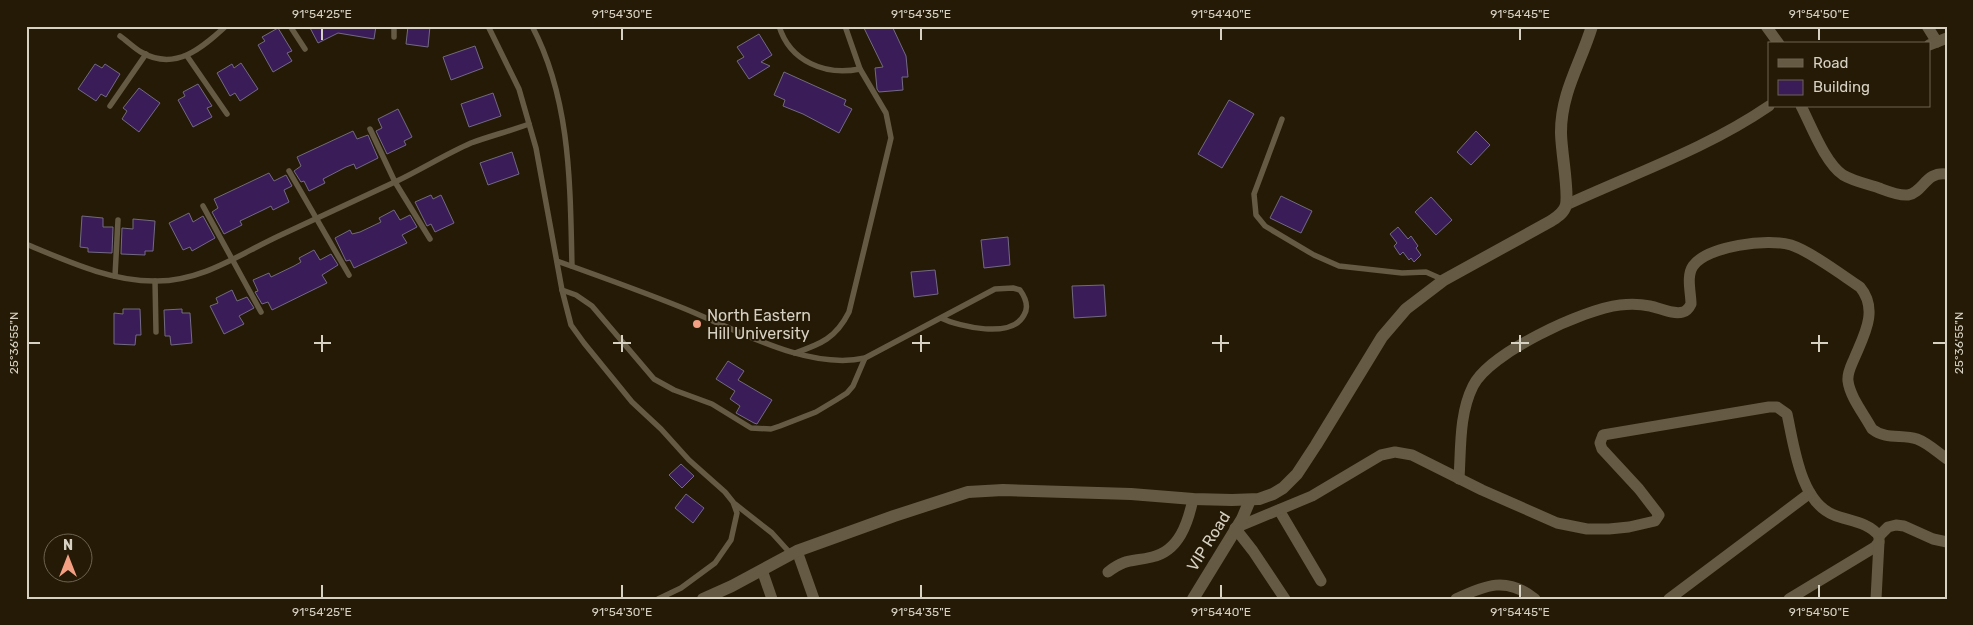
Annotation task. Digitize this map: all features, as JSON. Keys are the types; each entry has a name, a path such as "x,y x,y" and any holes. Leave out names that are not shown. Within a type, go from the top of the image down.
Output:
{"street":[{"path":"703,599 794,553 894,516 968,492 1003,490 1111,493 1161,495 1193,499 1250,500 1273,494 1283,488 1297,474 1316,446 1382,337 1406,310 1444,280 1551,221 1562,212 1566,205 1566,195 1561,152 1562,110 1566,92 1592,26"},
{"path":"1766,26 1778,42"},
{"path":"1927,26 1938,41"},
{"path":"1566,205 1698,147 1748,120 1768,107"},
{"path":"1802,108 1826,155 1837,170 1845,176 1908,195 1917,190 1930,177 1938,174 1947,174"},
{"path":"1459,479 1465,407 1474,384 1493,364 1526,341 1544,332 1608,307 1637,305 1676,313 1684,312 1691,304 1690,275 1694,265 1708,255 1722,250 1743,244 1760,243 1782,243 1798,248 1860,287 1870,305 1870,316 1866,332 1848,375 1853,396 1872,429 1877,433 1884,436 1910,437 1927,444 1947,459"},
{"path":"1285,599 1235,528 1312,496 1381,455 1395,452 1412,455 1459,479 1557,523 1587,529 1629,527 1655,521 1659,515 1639,489 1602,449 1600,443 1604,435 1777,407 1786,414 1800,472 1810,493 1822,509 1832,515 1868,526 1879,539 1876,599"},
{"path":"1669,599 1810,493"},
{"path":"1108,572 1121,563 1161,554 1171,547 1186,528 1193,499"},
{"name":"VIP Road","path":"1193,599 1242,519 1250,500"},
{"path":"1279,510 1321,581"},
{"path":"1789,599 1875,547 1888,527 1904,526 1933,539 1947,542"},
{"path":"794,553 814,599"},
{"path":"762,570 772,599"},
{"path":"1456,599 1489,586 1507,584 1525,591 1535,599"}],"lane":[{"path":"120,36 146,54 160,59 187,56 202,48 226,26"},
{"path":"290,26 305,49"},
{"path":"394,26 394,37"},
{"path":"488,26 519,89 536,148 562,290 571,325 584,344 632,402 733,502 794,553"},
{"path":"532,26 552,76 564,124 570,178 572,266"},
{"path":"779,26 786,44 808,62 819,67 847,72 860,69"},
{"path":"795,354 820,344 832,336 844,322 852,302 890,138 890,123 882,104 860,69 845,26"},
{"path":"110,106 146,54"},
{"path":"187,56 227,114"},
{"path":"1282,118 1254,194 1256,215 1265,226 1314,256 1338,266 1402,273 1426,272 1444,280"},
{"path":"26,244 115,276 155,281 192,277 233,260 281,234 395,182 471,144 529,124"},
{"path":"370,130 395,182 430,239"},
{"path":"290,171 349,275"},
{"path":"203,206 261,312"},
{"path":"115,276 118,220"},
{"path":"557,261 683,308 795,354 837,361 852,361 865,358 984,294 1005,288 1020,290 1026,302 1026,310 1023,317 1019,322 1007,327 966,327 941,318"},
{"path":"155,281 156,332"},
{"path":"562,290 576,295 592,306 654,379 674,390 712,404 751,428 771,429 816,412 836,400 853,386 865,358"},
{"path":"658,599 681,588 699,576 715,563 726,549 731,540 736,522 737,513 733,502"}],"building":[{"path":"309,26 376,26 374,39 338,33 318,43"},
{"path":"408,26 430,26 428,47 406,44"},
{"path":"863,26 892,26 906,56 908,77 902,77 903,90 879,92 877,89 875,68 883,67"},
{"path":"278,28 292,51 287,53 292,61 273,72 258,45 265,41 262,37"},
{"path":"759,34 772,55 761,62 770,66 749,79 737,61 744,57 737,47"},
{"path":"475,46 483,68 451,80 443,57"},
{"path":"241,63 258,89 240,101 235,93 230,96 217,73 232,64 234,68"},
{"path":"95,64 102,68 105,64 120,74 106,97 101,94 96,101 78,89"},
{"path":"784,72 846,100 844,105 852,109 839,133 783,106 785,100 774,95"},
{"path":"198,84 212,106 207,108 212,117 193,127 178,100 185,96 183,92"},
{"path":"139,88 160,103 139,132 122,119 127,111 123,108"},
{"path":"493,93 501,116 469,127 461,104"},
{"path":"1229,100 1254,114 1222,168 1198,154"},
{"path":"398,109 412,137 404,141 406,145 387,154 376,131 382,128 378,119"},
{"path":"353,131 357,139 368,135 378,158 356,169 354,164 346,167 323,179 325,183 309,191 304,181 301,182 294,171 301,166 297,157"},
{"path":"1476,131 1490,145 1471,165 1457,152"},
{"path":"512,152 519,174 488,185 480,163"},
{"path":"269,173 274,181 286,175 292,186 284,190 289,202 273,210 271,206 240,221 242,225 224,234 212,212 218,208 214,199"},
{"path":"431,195 433,199 441,195 454,223 435,232 431,224 427,226 415,202"},
{"path":"1281,196 1312,211 1301,233 1270,218"},
{"path":"1431,197 1452,220 1436,235 1415,212"},
{"path":"394,210 400,220 410,215 417,227 402,235 407,243 354,268 350,260 346,261 335,238 350,230 352,234 360,232 381,222 379,218"},
{"path":"189,213 193,222 203,216 215,238 192,251 190,247 183,250 169,223"},
{"path":"82,216 103,218 103,227 113,227 112,253 88,252 88,248 80,247"},
{"path":"133,219 155,221 153,251 145,251 145,255 121,254 122,228 133,229"},
{"path":"1398,227 1408,239 1411,236 1418,246 1416,248 1421,255 1414,262 1411,258 1409,260 1403,252 1400,255 1394,246 1397,243 1390,234"},
{"path":"1008,237 1010,265 984,268 981,240"},
{"path":"314,250 320,260 331,254 338,265 322,275 327,283 272,310 268,302 262,304 255,292 258,291 253,280 269,273 271,277 294,266 301,262 299,258"},
{"path":"935,270 938,294 914,297 911,272"},
{"path":"1104,285 1106,316 1074,318 1072,286"},
{"path":"232,290 237,301 247,297 254,308 239,316 244,324 224,334 210,306 218,303 216,298"},
{"path":"123,309 140,309 141,335 136,335 135,345 114,344 114,313 123,314"},
{"path":"182,309 182,313 190,313 192,343 171,345 170,336 165,336 164,310"},
{"path":"728,361 744,371 738,380 772,400 757,424 736,413 740,406 730,399 735,391 716,379"},
{"path":"681,464 694,476 682,488 669,475"},
{"path":"686,494 704,508 693,523 675,508"}],"place":[{"name":"North Eastern Hill University","path":"697,324"}]}
